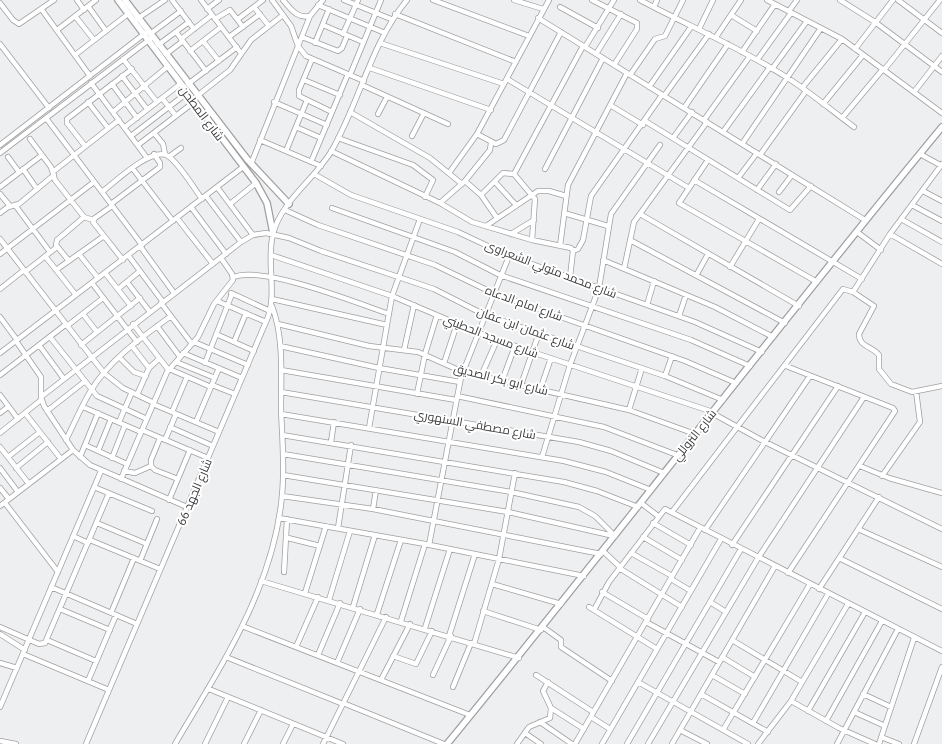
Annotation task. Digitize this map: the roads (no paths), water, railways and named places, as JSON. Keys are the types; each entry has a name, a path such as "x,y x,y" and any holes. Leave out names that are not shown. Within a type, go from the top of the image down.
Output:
{"street":[{"path":"0,3 13,20 20,24 54,0"},
{"path":"76,0 86,8 106,31"},
{"path":"57,30 96,0"},
{"name":"شارع المطحن","path":"118,0 128,14 136,19"},
{"name":"شارع المطحن","path":"125,0 167,67 187,93 196,99 250,163 289,204"},
{"path":"136,19 165,0"},
{"path":"172,0 194,29"},
{"path":"201,0 240,52"},
{"path":"207,9 218,0"},
{"path":"238,19 263,0"},
{"path":"272,0 294,32 298,46 306,56 349,74 387,97 448,124"},
{"path":"283,0 295,14 310,16"},
{"path":"0,353 250,163 310,16 323,0"},
{"path":"344,0 357,2 391,19"},
{"path":"311,162 381,0"},
{"path":"0,433 64,378 241,242 254,235 273,233 289,204 332,150 391,19 407,0"},
{"path":"433,0 529,36"},
{"path":"514,0 543,10"},
{"path":"448,173 478,134 549,0"},
{"path":"592,0 637,23 638,26 614,65"},
{"path":"514,174 584,46 598,28 614,0"},
{"path":"640,0 691,27 716,37 771,68 854,127"},
{"path":"654,7 657,0"},
{"path":"560,246 566,196 570,180 610,105 629,74 654,41 665,36 683,0"},
{"path":"699,29 713,0"},
{"path":"716,37 740,0"},
{"path":"767,0 842,39 942,113"},
{"path":"757,60 797,0"},
{"path":"840,0 875,22 942,72"},
{"path":"855,49 893,0"},
{"path":"898,0 942,33"},
{"path":"842,118 940,0"},
{"path":"302,37 338,51 342,48 350,18 357,2"},
{"path":"742,52 775,4"},
{"path":"318,5 385,32"},
{"path":"254,7 269,26"},
{"path":"560,7 598,28"},
{"path":"42,10 90,76"},
{"path":"166,54 194,29 228,10 238,19 243,27"},
{"path":"315,43 330,10"},
{"path":"0,145 90,76 181,11"},
{"path":"75,54 128,14"},
{"path":"229,37 260,14"},
{"path":"396,14 516,62"},
{"path":"596,54 621,14"},
{"path":"138,145 176,116 230,70 240,52 251,40 283,15"},
{"path":"731,15 757,31"},
{"path":"75,16 94,40"},
{"path":"538,18 865,220"},
{"path":"723,132 807,20"},
{"path":"158,45 189,22"},
{"path":"323,25 363,42"},
{"path":"190,51 222,27"},
{"path":"649,87 691,27"},
{"path":"742,144 821,28"},
{"path":"176,32 206,71"},
{"path":"478,134 491,143 501,143 504,140 561,32"},
{"path":"570,277 573,251 581,245 591,196 709,34"},
{"path":"0,153 123,59 148,35"},
{"name":"شارع المطحن","path":"148,35 166,54 188,84 196,99 243,168 256,183 267,203 273,233"},
{"path":"738,178 758,154 842,39"},
{"path":"203,41 219,61"},
{"path":"380,43 506,82 529,92 689,188"},
{"path":"0,44 49,108"},
{"path":"684,108 728,44"},
{"path":"188,84 237,48"},
{"path":"823,104 863,55"},
{"path":"624,269 633,225 750,56"},
{"path":"914,92 942,56"},
{"path":"545,169 603,58"},
{"path":"123,59 157,102"},
{"path":"312,59 298,93 307,100 332,112"},
{"path":"113,112 167,67"},
{"path":"370,68 491,110"},
{"path":"85,146 67,121 88,102 132,69"},
{"path":"122,76 148,109"},
{"path":"304,80 340,95"},
{"path":"91,83 148,158"},
{"path":"112,84 137,118"},
{"path":"124,127 180,84"},
{"path":"131,136 187,93"},
{"path":"378,114 387,97"},
{"path":"162,98 176,116"},
{"path":"286,151 307,100"},
{"path":"88,102 108,128"},
{"path":"274,102 327,125"},
{"path":"610,105 673,138 790,210 811,186"},
{"path":"350,112 430,158 448,173 464,182 481,195 497,218"},
{"path":"673,138 692,112"},
{"path":"412,136 424,113"},
{"path":"46,118 102,192 174,293"},
{"path":"0,213 37,189 74,155 119,120"},
{"path":"296,127 321,138"},
{"name":"شارع التروللي","path":"446,744 519,658 677,455 724,400 865,220 942,127"},
{"path":"154,133 163,144 167,155 241,242"},
{"path":"338,138 417,167 433,180 425,196"},
{"path":"30,139 54,173 55,180 70,200 84,217 93,220 123,260"},
{"path":"260,140 321,166"},
{"path":"440,203 464,182 490,150 491,143"},
{"path":"542,457 570,365 599,288 608,226 614,206 660,145"},
{"path":"102,192 154,154 167,155 181,148"},
{"path":"332,150 440,203 472,222 532,240 571,248 573,251"},
{"path":"93,220 160,167 160,163 154,154"},
{"path":"853,292 882,250 890,234 942,166 920,154"},
{"path":"0,187 42,155"},
{"path":"8,157 37,189"},
{"path":"708,160 679,203 818,282"},
{"path":"243,168 250,163"},
{"path":"757,190 776,164"},
{"path":"132,169 212,264"},
{"path":"481,195 503,173 514,174 536,198 532,240"},
{"name":"شارع محمد متولي الشعراوى","path":"314,174 338,189 465,235 509,256 679,316 762,352"},
{"path":"779,192 792,175"},
{"path":"694,180 862,279"},
{"path":"0,254 94,182"},
{"path":"495,182 516,205"},
{"path":"230,204 256,183"},
{"path":"217,187 254,235"},
{"path":"486,226 533,194 543,190 566,196"},
{"path":"923,191 942,201"},
{"path":"0,194 33,229 50,252"},
{"path":"912,205 942,222"},
{"path":"191,207 226,254"},
{"path":"332,208 455,252 500,275 683,337 750,366"},
{"name":"شارع امام الدعاه","path":"285,210 306,221 448,271 493,293 672,356 736,383"},
{"path":"564,213 608,226"},
{"path":"640,214 799,306"},
{"path":"69,261 57,247 57,240 84,217"},
{"path":"369,428 392,296 420,219"},
{"path":"730,267 759,219"},
{"path":"901,219 942,242"},
{"path":"511,234 534,220"},
{"path":"856,232 882,250"},
{"name":"شارع الجهد 66","path":"86,744 266,322 272,298 271,255 273,233"},
{"name":"شارع عثمان ابن عفان","path":"273,233 434,289 485,315 665,376 724,400"},
{"path":"890,234 942,264"},
{"path":"56,270 104,236"},
{"path":"0,239 104,374 154,404 219,432"},
{"path":"630,240 697,274 785,323"},
{"path":"0,289 57,247"},
{"path":"79,254 98,278"},
{"path":"697,274 708,254"},
{"name":"شارع مسجد الحطيني","path":"271,255 392,296 497,340 713,413 765,442 942,529"},
{"path":"45,256 76,295"},
{"path":"128,256 193,343 248,365"},
{"path":"401,621 433,521 443,461 462,372 509,256"},
{"path":"221,258 234,277"},
{"path":"603,260 715,307 773,337"},
{"path":"118,289 140,271"},
{"path":"106,273 131,306"},
{"path":"121,480 169,369 202,332 216,301 234,277 240,275 271,276 389,314"},
{"path":"647,305 654,281"},
{"path":"127,282 150,312"},
{"path":"92,283 137,342"},
{"path":"672,512 736,427 786,366 841,290 845,288 874,308 858,334 860,341 879,355 880,369 890,384 903,390 916,391 942,386"},
{"path":"225,291 270,311"},
{"path":"205,363 232,294"},
{"path":"679,316 686,295"},
{"path":"0,375 103,298"},
{"path":"81,345 140,298"},
{"path":"272,298 387,325"},
{"path":"216,301 266,322"},
{"path":"175,744 226,657 254,602 279,518 283,475 280,346 278,324 271,305"},
{"path":"404,350 414,305"},
{"path":"83,314 97,332"},
{"path":"234,342 246,314"},
{"path":"418,394 425,354 437,315"},
{"path":"66,440 91,391 104,374 132,346 171,316"},
{"path":"0,317 41,377 41,399 73,450 101,471 187,507"},
{"path":"133,324 169,369 235,394"},
{"name":"شارع ابو بكر الصديق","path":"278,324 383,348 425,354 462,372 629,410 695,434"},
{"path":"444,363 457,324"},
{"path":"157,326 182,355 242,378"},
{"path":"521,385 539,333"},
{"path":"216,334 254,350"},
{"path":"50,337 91,391 103,400 147,419"},
{"path":"481,376 497,340"},
{"path":"39,345 64,378"},
{"path":"132,346 150,368"},
{"path":"280,346 379,368 460,382"},
{"path":"502,381 514,346"},
{"path":"665,376 672,356"},
{"path":"120,358 134,372 146,376"},
{"path":"137,395 150,368 159,358"},
{"path":"540,390 551,358"},
{"path":"176,362 215,378"},
{"path":"786,366 894,408 894,413 860,466 788,573"},
{"path":"196,422 219,368"},
{"path":"629,410 642,368"},
{"path":"280,370 555,416 624,434 677,455"},
{"path":"151,466 150,460 170,427 187,376"},
{"path":"540,722 574,744 690,545 765,442 810,376"},
{"path":"47,411 84,382"},
{"path":"732,545 838,386"},
{"path":"882,476 920,422 916,391"},
{"path":"119,422 132,392"},
{"name":"شارع مصطفي السنهوري","path":"281,392 549,436 595,446 664,473"},
{"path":"0,396 18,419"},
{"path":"648,744 758,558 864,397"},
{"path":"0,413 8,406"},
{"path":"83,406 208,458"},
{"path":"25,413 61,459"},
{"path":"80,457 98,413"},
{"path":"281,414 542,457 592,468 650,490"},
{"path":"98,451 112,419"},
{"path":"331,442 334,422"},
{"path":"112,458 126,425"},
{"path":"170,427 213,446"},
{"path":"8,457 40,432"},
{"path":"282,435 351,445 581,486 639,505 658,516"},
{"path":"16,468 48,442"},
{"path":"85,445 127,464"},
{"path":"338,528 351,445"},
{"path":"0,447 29,484"},
{"path":"0,506 73,450"},
{"path":"169,500 190,450"},
{"path":"283,454 511,492 585,509 596,516 614,536"},
{"path":"124,471 135,472 151,466 178,479"},
{"path":"860,466 882,476 942,493"},
{"path":"0,468 18,492"},
{"path":"0,707 101,471"},
{"path":"453,687 472,643 492,584 504,535 514,473"},
{"path":"283,475 508,512 614,536"},
{"path":"94,487 152,511"},
{"path":"0,488 7,501 58,572"},
{"path":"372,509 376,490"},
{"path":"0,627 42,644 47,640 109,493"},
{"path":"282,496 372,509 602,553 620,568 682,607"},
{"path":"819,589 879,498"},
{"path":"657,649 592,609 602,592 664,509 942,651"},
{"path":"279,518 427,544 584,576"},
{"path":"140,561 157,519"},
{"path":"284,572 288,538 287,519"},
{"path":"97,523 147,544"},
{"path":"653,523 690,545"},
{"path":"305,593 326,526"},
{"path":"329,600 350,530"},
{"path":"858,530 942,567"},
{"path":"354,607 376,535"},
{"path":"73,536 160,569"},
{"path":"642,537 682,560"},
{"path":"288,538 320,546"},
{"path":"602,744 721,539"},
{"path":"377,614 401,540"},
{"path":"425,628 450,549"},
{"path":"627,744 741,549"},
{"path":"631,553 691,591"},
{"path":"433,675 450,636 475,554"},
{"path":"88,681 110,630 134,558"},
{"path":"839,558 942,609"},
{"path":"672,744 775,566"},
{"path":"261,581 386,616 519,658"},
{"path":"492,584 561,604"},
{"path":"723,730 810,584"},
{"path":"51,587 137,624"},
{"path":"602,592 685,644 755,677"},
{"path":"754,723 828,594"},
{"path":"296,647 318,597"},
{"path":"710,602 726,612"},
{"path":"318,655 340,603"},
{"path":"758,744 791,701 848,604"},
{"path":"60,609 110,630"},
{"path":"337,663 360,609"},
{"path":"483,612 542,628 561,640 561,647 612,681"},
{"path":"808,711 865,612"},
{"path":"323,744 386,616"},
{"path":"826,721 882,621"},
{"path":"381,680 410,624"},
{"path":"242,626 470,715"},
{"path":"837,744 898,629"},
{"path":"393,656 416,664 432,631"},
{"path":"0,634 24,652 109,690"},
{"path":"791,701 826,721 877,744 885,726 914,638"},
{"path":"47,640 96,661"},
{"path":"732,640 802,682"},
{"path":"226,657 446,744"},
{"path":"0,663 17,668"},
{"path":"914,744 942,667"},
{"path":"536,675 548,682 610,730"},
{"path":"712,675 745,694"},
{"path":"517,744 533,725 550,718 551,708 543,691 548,682"},
{"path":"638,682 748,744"},
{"path":"208,689 343,744"},
{"path":"701,694 768,732"},
{"path":"863,694 891,707"},
{"path":"205,744 228,697"},
{"path":"551,708 584,729"},
{"path":"244,744 261,710"},
{"path":"854,712 885,726"},
{"path":"284,744 293,724"},
{"path":"680,730 707,744"},
{"path":"525,733 541,744"},
{"path":"881,737 899,744"},
{"path":"1,742 16,744"}]}
